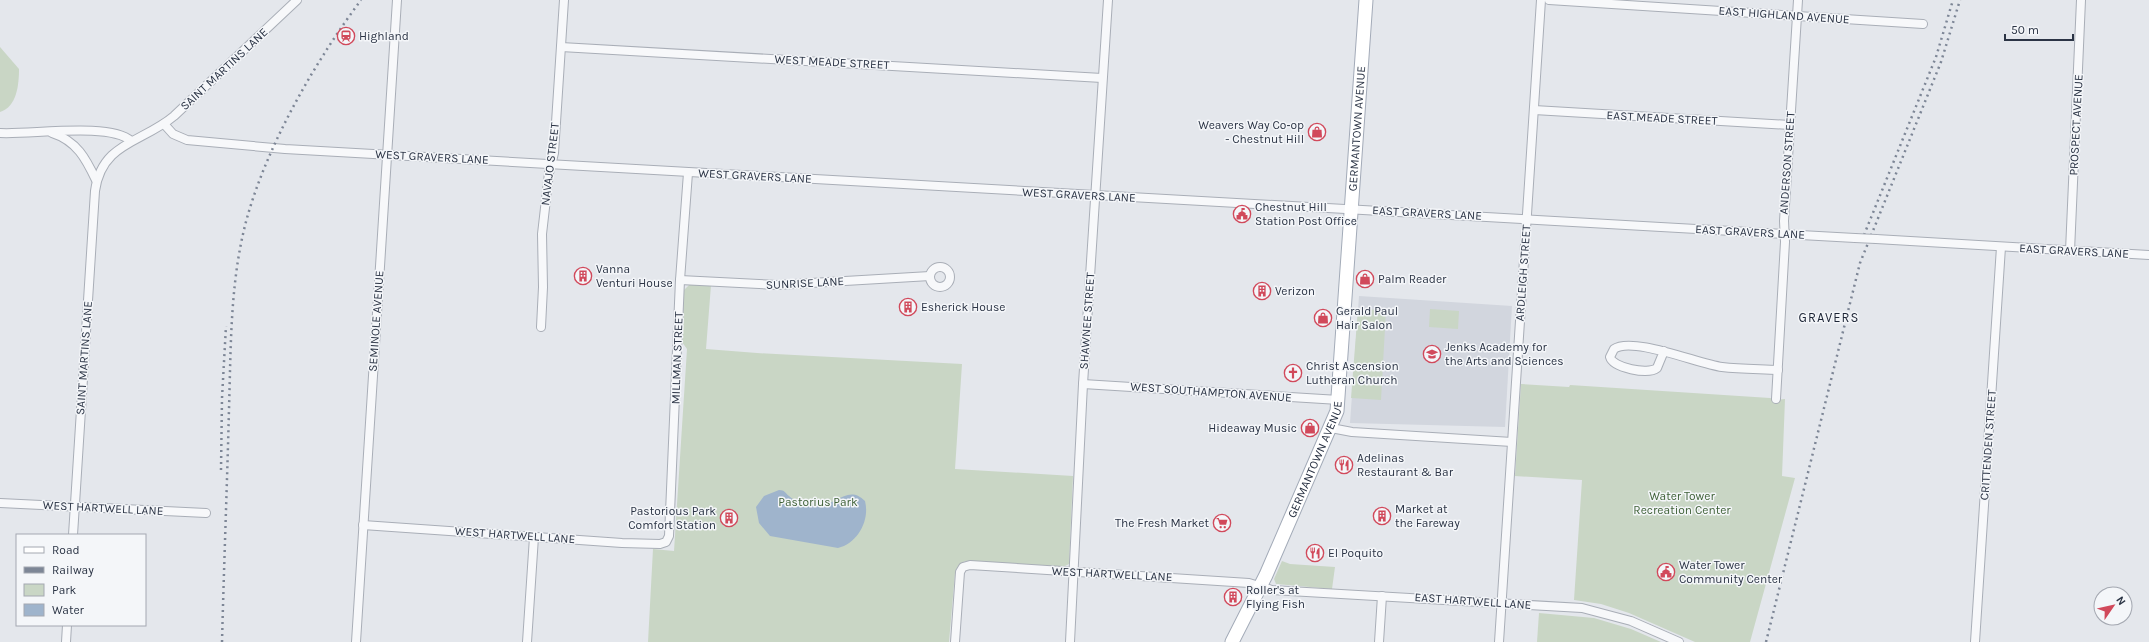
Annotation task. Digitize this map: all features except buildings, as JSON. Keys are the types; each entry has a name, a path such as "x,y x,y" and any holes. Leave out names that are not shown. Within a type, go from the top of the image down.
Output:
{"main road":[{"name":"GERMANTOWN AVENUE","path":"1232,642 1260,587 1331,428 1339,400 1366,0"}],"street":[{"name":"SAINT MARTINS LANE","path":"73,534 96,180 102,166 112,154 164,124 297,0"},
{"name":"SEMINOLE AVENUE","path":"356,642 396,0"},
{"name":"NAVAJO STREET","path":"541,327 542,234 552,164 564,0"},
{"name":"SHAWNEE STREET","path":"1070,642 1083,384 1108,0"},
{"name":"ARDLEIGH STREET","path":"1499,642 1541,0"},
{"name":"EAST HIGHLAND AVENUE","path":"1550,0 1923,24"},
{"name":"ANDERSON STREET","path":"1776,399 1798,0"},
{"name":"PROSPECT AVENUE","path":"2070,251 2081,0"},
{"name":"WEST MEADE STREET","path":"561,47 1102,78"},
{"name":"EAST MEADE STREET","path":"1534,110 1790,125"},
{"name":"WEST GRAVERS LANE","path":"164,124 179,137 198,143 688,173 1352,209"},
{"path":"0,133 68,131 110,132 123,135 131,142"},
{"path":"48,132 66,139 76,147 96,180"},
{"name":"MILLMAN STREET","path":"666,542 668,536 672,488 680,280 688,173"},
{"name":"EAST GRAVERS LANE","path":"1352,209 2149,255"},
{"name":"CRITTENDEN STREET","path":"1975,642 2001,247"},
{"name":"SUNRISE LANE","path":"680,280 776,285 930,276"},
{"path":"1664,351 1657,368 1650,372 1620,367 1611,360 1610,357 1614,349 1622,346 1664,351 1722,367 1778,370"},
{"name":"WEST SOUTHAMPTON AVENUE","path":"1083,384 1339,400"},
{"path":"1331,428 1352,432 1512,442"},
{"name":"WEST HARTWELL LANE","path":"0,503 206,513"},
{"name":"WEST HARTWELL LANE","path":"363,525 648,544 666,542"},
{"path":"527,642 534,537"},
{"name":"WEST HARTWELL LANE","path":"955,642 959,576 963,567 970,565 1052,571 1073,570 1249,583 1260,587"},
{"name":"EAST HARTWELL LANE","path":"1260,587 1272,590 1502,603 1591,610 1631,621 1680,642"},
{"path":"1379,642 1382,596"},
{"path":"66,642 67,626"}],"shaded area":[{"name":"Jenks Academy for the Arts and Sciences","path":"1359,296 1512,306 1505,427 1350,423"}],"green space":[{"path":"0,47 19,69 16,94 10,105 0,112"},
{"name":"Pastorius Park","path":"690,284 711,285 706,349 962,364 955,469 1073,476 1069,564 1063,567 968,561 961,563 955,573 949,642 648,642 653,549 674,551 687,349 682,342 684,290"},
{"path":"1358,309 1386,310 1381,400 1351,398"},
{"path":"1430,309 1459,311 1458,329 1429,327"},
{"name":"Water Tower Recreation Center","path":"1521,384 1569,387 1570,385 1770,398 1776,400 1785,399 1782,476 1795,478 1750,642 1695,642 1629,613 1601,604 1574,600 1582,480 1515,476"},
{"path":"1282,561 1290,564 1335,567 1332,589 1276,584 1274,579"},
{"path":"1539,613 1594,618 1631,629 1661,642 1537,642"}],"water":[{"path":"779,490 784,491 798,502 814,506 825,505 848,495 853,494 859,496 865,501 866,508 866,516 861,530 851,541 838,548 770,536 759,523 756,507 764,496"}],"railway":[{"path":"222,642 232,313 241,241 256,190 280,132 310,76 361,0"},
{"path":"1864,235 1936,57 1953,0"},
{"path":"1766,642 1860,263 1941,62 1960,0"},
{"path":"221,470 222,398 226,326"}],"place":[{"name":"Highland","path":"346,36"},
{"name":"Weavers Way Co‑op - Chestnut Hill","path":"1317,132"},
{"name":"Chestnut Hill Station Post Office","path":"1242,214"},
{"name":"Vanna Venturi House","path":"583,276"},
{"name":"Palm Reader","path":"1365,279"},
{"name":"Verizon","path":"1262,291"},
{"name":"Esherick House","path":"908,307"},
{"name":"Gerald Paul Hair Salon","path":"1323,318"},
{"name":"Jenks Academy for the Arts and Sciences","path":"1432,354"},
{"name":"Christ Ascension Lutheran Church","path":"1293,373"},
{"name":"Hideaway Music","path":"1310,428"},
{"name":"Adelinas Restaurant & Bar","path":"1344,465"},
{"name":"Market at the Fareway","path":"1382,516"},
{"name":"Pastorious Park Comfort Station","path":"729,518"},
{"name":"The Fresh Market","path":"1222,523"},
{"name":"El Poquito","path":"1315,553"},
{"name":"Water Tower Community Center","path":"1666,572"},
{"name":"Roller's at Flying Fish","path":"1233,597"}],"district":[{"name":"GRAVERS","path":"1829,317"}]}
